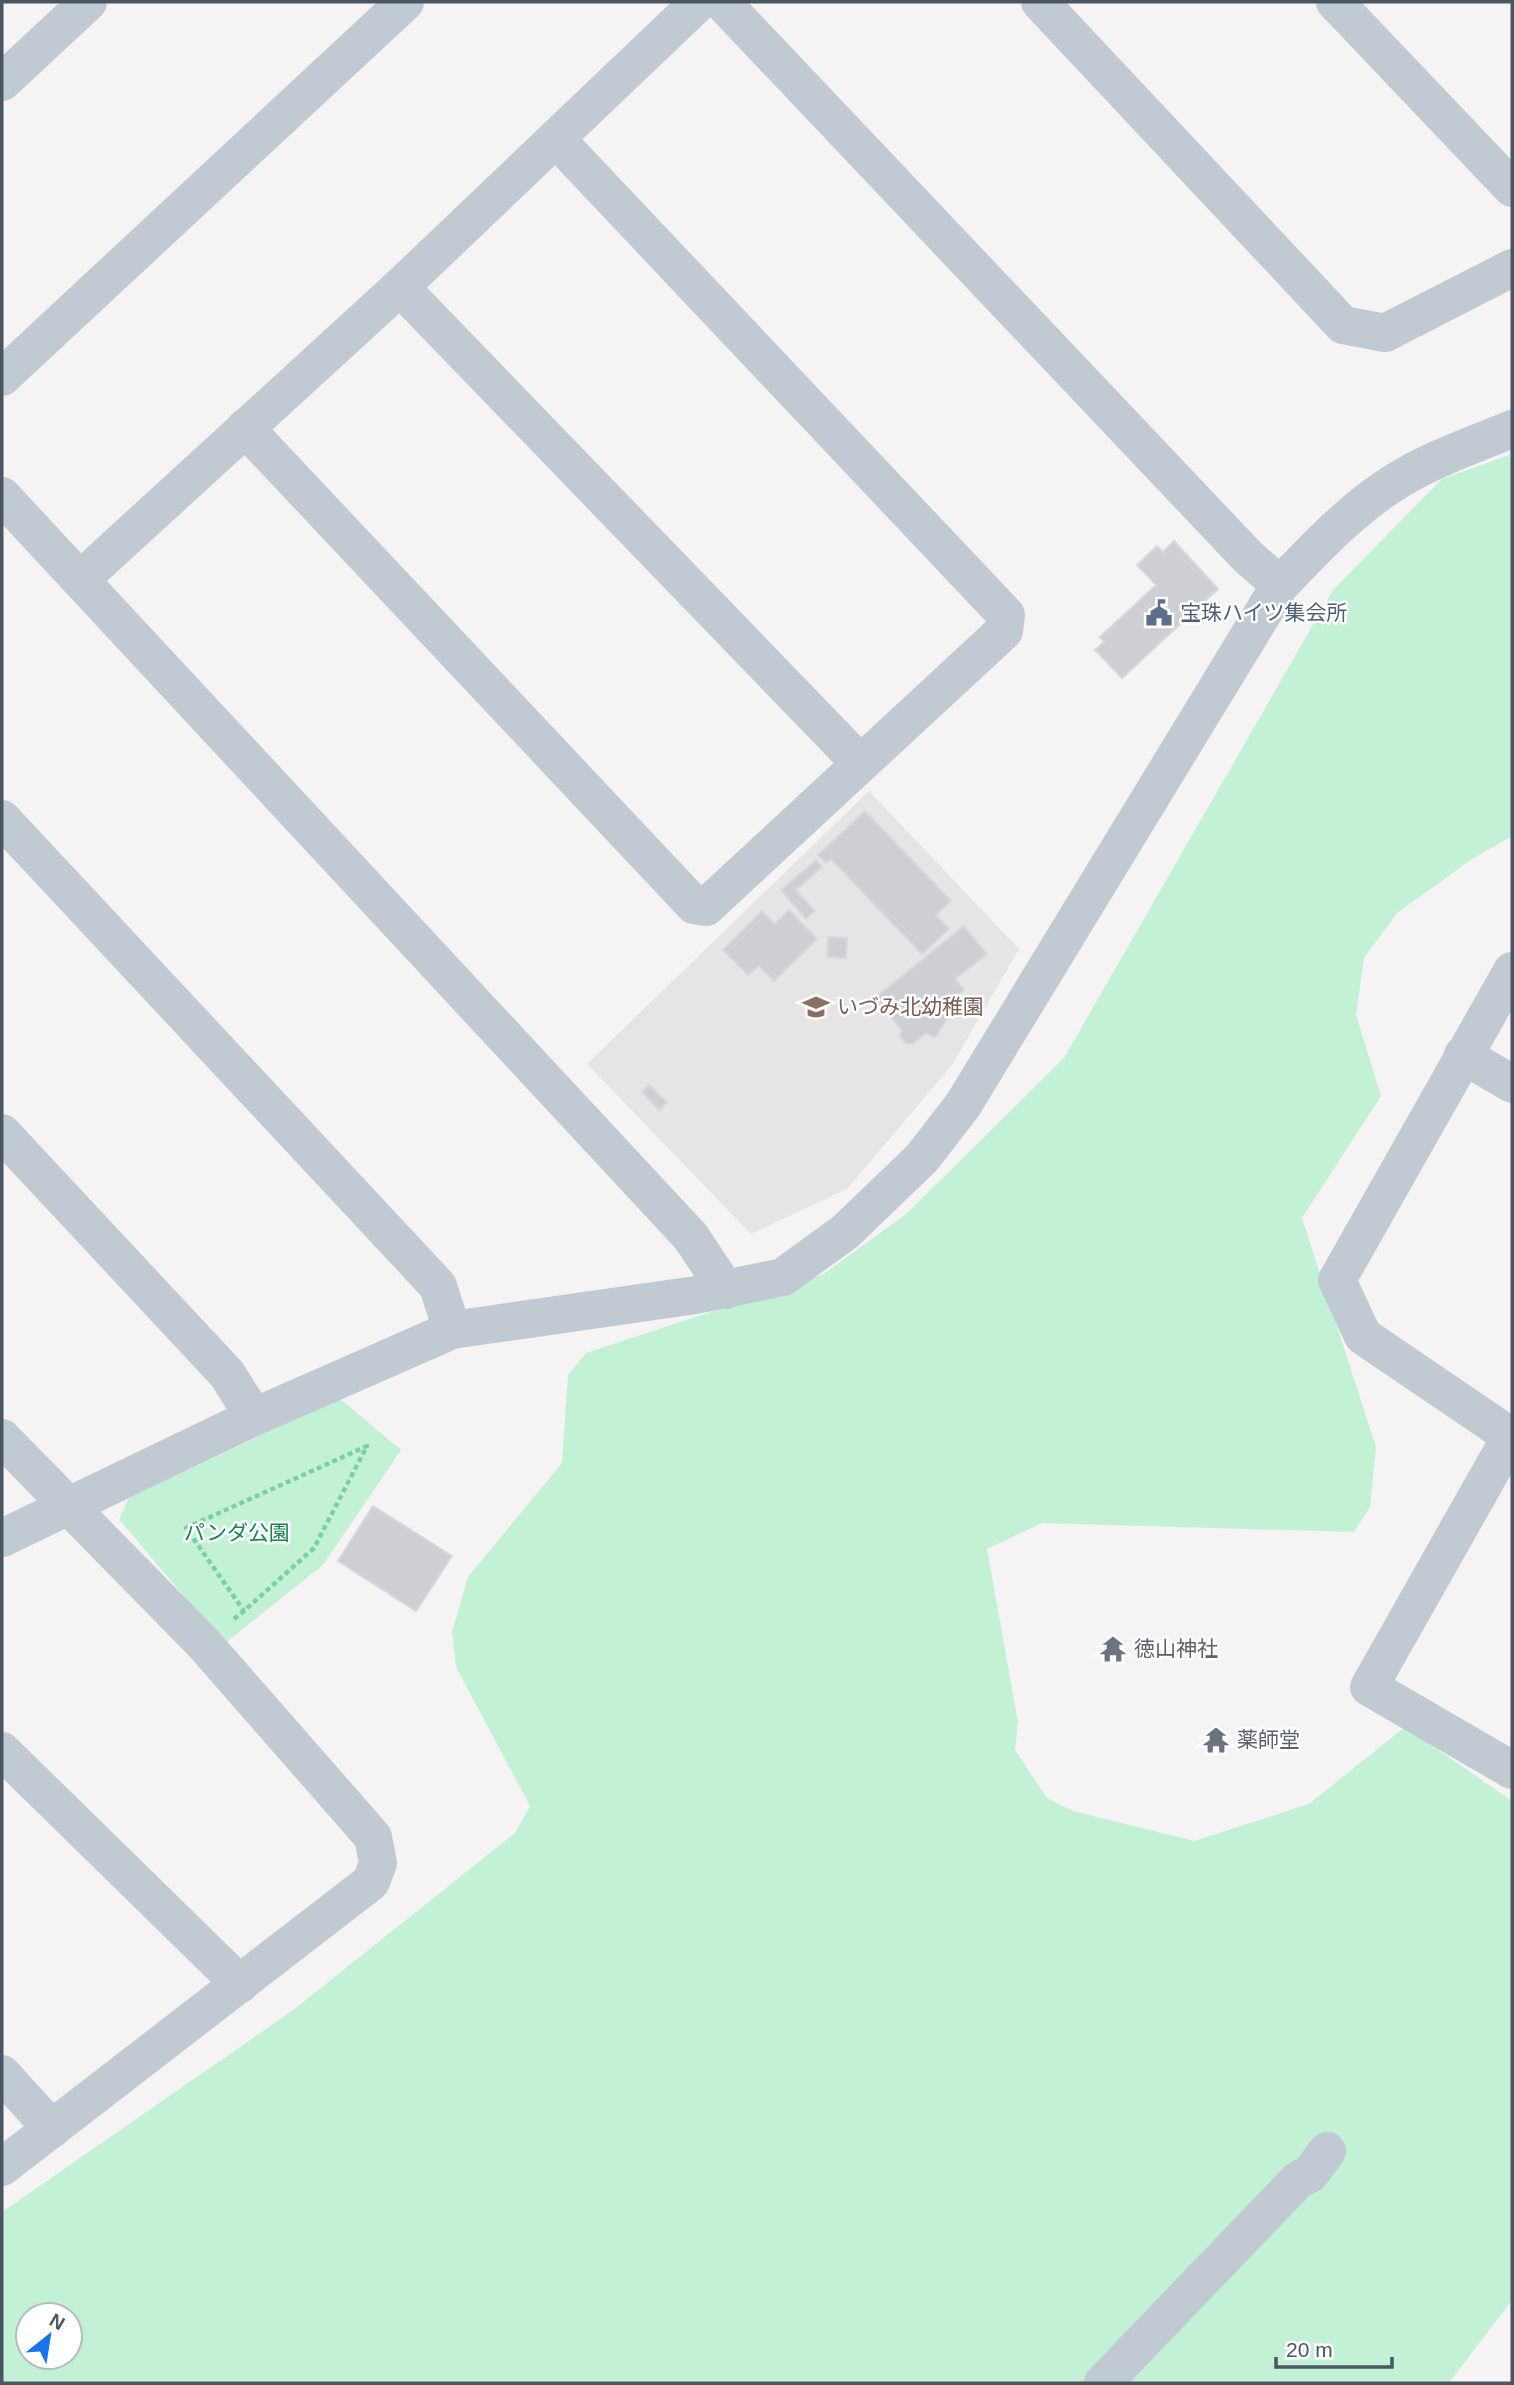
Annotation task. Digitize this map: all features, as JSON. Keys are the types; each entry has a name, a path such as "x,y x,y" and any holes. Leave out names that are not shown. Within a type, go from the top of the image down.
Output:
{"street":[{"path":"2,82 88,2"},
{"path":"2,377 405,2"},
{"path":"81,579 400,287 699,2"},
{"path":"722,2 1248,557 1280,585"},
{"path":"1040,2 1343,326 1385,333 1512,268"},
{"path":"1335,2 1512,188"},
{"path":"245,428 694,905 706,906 1004,631 1006,615 557,140"},
{"path":"400,287 860,763"},
{"path":"2,1538 254,1417 452,1330 726,1290 783,1277 845,1232 922,1158 963,1105 1280,585 1328,534 1387,487 1451,453 1512,429"},
{"path":"2,496 691,1237 726,1290"},
{"path":"2,819 438,1286 452,1330"},
{"path":"1512,971 1337,1280 1363,1336 1511,1436 1370,1687 1512,1770"},
{"path":"1463,1055 1512,1084"},
{"path":"2,1133 227,1374 254,1417"},
{"path":"2,1438 204,1644 373,1837 378,1863 370,1882 2,2167"},
{"path":"2,1751 240,1984"},
{"path":"2,2074 52,2129"},
{"path":"1103,2383 1298,2180 1310,2175 1328,2151"}],"path":[{"path":"204,1644 244,1611 314,1548 367,1446 186,1528 244,1611"}],"shaded area":[{"name":"いづみ北幼稚園","path":"869,791 1019,949 952,1065 847,1189 751,1234 587,1064"}],"green space":[{"path":"1512,454 1512,836 1472,859 1397,913 1364,958 1356,1015 1381,1096 1302,1218 1376,1447 1370,1507 1354,1532 1042,1523 987,1549 1018,1722 1015,1750 1047,1798 1073,1811 1194,1841 1309,1804 1405,1727 1512,1801 1512,2300 1449,2383 2,2383 2,2212 292,2011 515,1833 530,1806 456,1667 452,1632 468,1577 562,1463 568,1375 586,1353 822,1275 905,1215 1064,1058 1333,590 1442,479"},
{"name":"パンダ公園","path":"339,1398 401,1450 323,1565 224,1644 119,1519 129,1498"}],"building":[{"name":"宝珠ハイツ集会所","path":"1174,541 1218,589 1122,678 1095,650 1104,642 1100,637 1156,585 1137,565 1157,546 1163,552"},
{"path":"865,811 951,901 936,915 949,929 922,954 831,859 826,863 818,855"},
{"path":"816,860 822,867 796,890 815,911 806,919 781,890"},
{"path":"789,910 817,939 774,981 759,966 748,975 723,950 762,911 775,924"},
{"path":"964,926 987,954 955,979 964,990 947,1004 952,1011 935,1038 926,1033 913,1044 905,1043 900,1036 902,1030 875,998"},
{"path":"828,937 847,938 846,958 827,957"},
{"path":"649,1085 667,1102 659,1110 642,1092"},
{"path":"373,1506 452,1556 416,1611 338,1561"}],"place":[{"name":"宝珠ハイツ集会所","path":"1159,613"},
{"name":"いづみ北幼稚園","path":"816,1007"},
{"name":"徳山神社","path":"1113,1649"},
{"name":"薬師堂","path":"1216,1740"}]}
